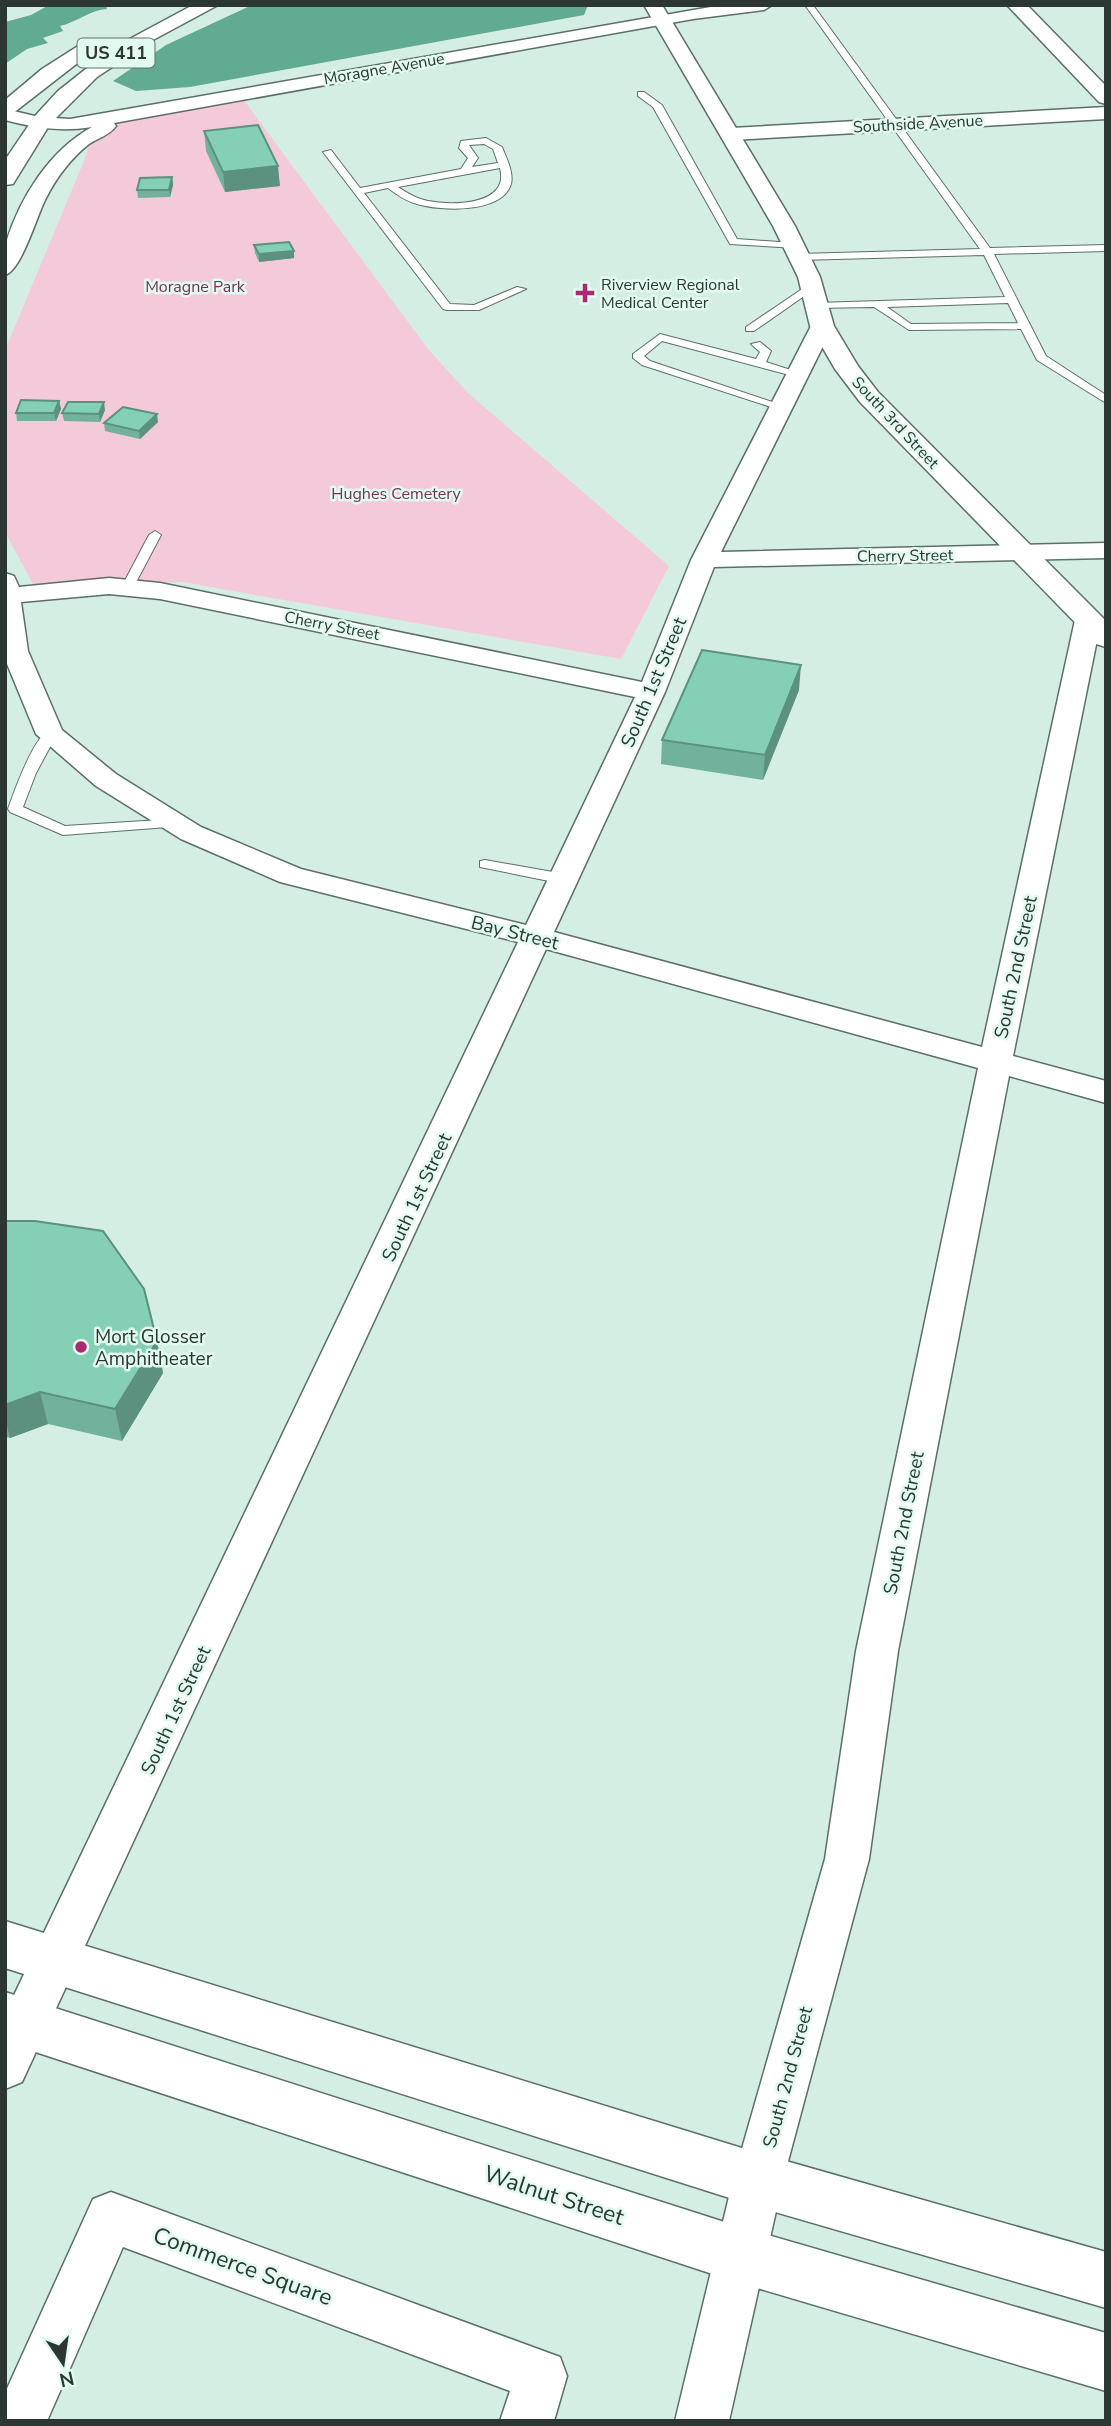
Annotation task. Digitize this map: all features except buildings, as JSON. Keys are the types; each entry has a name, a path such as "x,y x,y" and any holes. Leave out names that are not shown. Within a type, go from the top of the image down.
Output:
{"main road":[{"name":"US 411","path":"5,179 18,153 38,124 71,89 116,54 161,27 209,5"},
{"path":"1016,5 1106,97"},
{"name":"South 3rd Street","path":"658,12 796,251 817,306 847,369 869,397 1097,629"},
{"name":"US 411","path":"5,112 49,73 98,40"},
{"path":"5,1944 58,1958 758,2180 1106,2280"},
{"name":"Walnut Street","path":"12,2036 1106,2362"}],"street":[{"name":"Moragne Avenue","path":"5,112 38,124 70,125 658,12 764,5"},
{"path":"5,269 51,168 68,149 93,132 136,112"},
{"name":"Southside Avenue","path":"730,134 1106,113"},
{"name":"South 1st Street","path":"12,2036 58,1958 564,879 651,692 704,560 797,374 817,306"},
{"name":"Cherry Street","path":"704,560 1106,550"},
{"name":"Cherry Street","path":"7,588 109,586 160,592 445,647 651,692"},
{"name":"Bay Street","path":"7,588 10,651 50,734 106,780 191,833 291,876 537,937 996,1059 1106,1092"},
{"name":"South 2nd Street","path":"702,2421 758,2180 846,1858 877,1651 996,1059 1097,629"},
{"name":"Commerce Square","path":"20,2421 111,2217 541,2376 527,2421"}],"lane":[{"path":"809,5 987,251 1041,358 1106,400"},
{"path":"641,94 657,105 734,242 796,251 1106,248"},
{"path":"390,185 402,195 425,203 464,204 491,199 505,188 508,180 500,165 496,147 486,141 464,143 464,148 473,158 465,171"},
{"path":"328,152 447,307 475,308 521,289"},
{"path":"358,191 500,165"},
{"path":"750,330 817,306 1012,300"},
{"path":"877,305 909,327 1024,326"},
{"path":"781,407 646,363 637,356 660,337 722,350 797,374"},
{"path":"756,344 766,351 759,363"},
{"path":"127,588 155,535"},
{"path":"50,734 29,773 15,809 63,831 176,823"},
{"path":"485,864 564,879"}],"green space":[{"path":"240,95 428,349 468,393 669,566 621,659 182,582 34,586 5,532 5,350 90,144 95,136 124,120 164,109"}],"shaded area":[{"path":"49,5 106,5 107,9 60,26 63,31 43,38 48,43 27,49 5,64 5,22 31,15"},
{"path":"252,5 588,5 584,15 190,87 136,91 113,81 166,45"}],"place":[{"name":"Riverview Regional Medical Center","path":"585,293"},
{"name":"Mort Glosser Amphitheater","path":"81,1347"}],"park label":[{"name":"Moragne Park","path":"195,286"},
{"name":"Hughes Cemetery","path":"396,493"}]}
